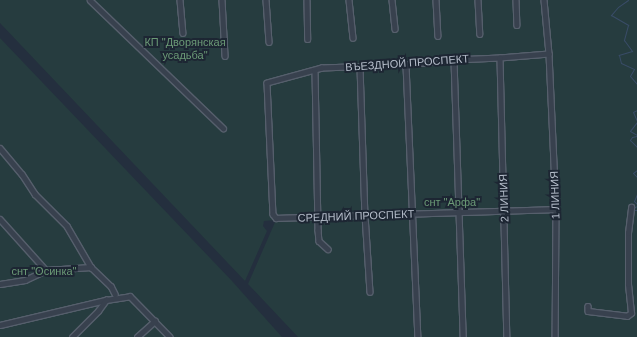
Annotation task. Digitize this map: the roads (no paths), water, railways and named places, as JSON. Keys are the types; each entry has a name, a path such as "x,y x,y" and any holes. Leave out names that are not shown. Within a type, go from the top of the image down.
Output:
{"street":[{"path":"90,0 223,128"},
{"path":"180,0 182,32"},
{"path":"222,0 225,56"},
{"path":"266,0 269,42"},
{"path":"307,0 308,39"},
{"path":"350,0 353,38"},
{"path":"392,0 395,29"},
{"path":"436,0 438,36"},
{"path":"478,0 480,34"},
{"path":"516,0 517,25"},
{"name":"1 ЛИНИЯ","path":"544,0 549,54 556,209 555,337"},
{"name":"ВЪЕЗДНОЙ ПРОСПЕКТ","path":"276,218 273,214 267,83 322,68 406,65 454,60 549,54"},
{"name":"2 ЛИНИЯ","path":"500,58 507,337"},
{"path":"454,60 455,137 463,337"},
{"path":"406,65 408,139 413,214 418,337"},
{"path":"360,67 365,215 370,292"},
{"path":"315,71 319,241 328,249"},
{"path":"0,148 22,174 35,194 67,226 91,267 111,286 115,294"},
{"path":"588,306 588,311 627,316 631,313 628,284 628,233 631,207"},
{"name":"СРЕДНИЙ ПРОСПЕКТ","path":"276,218 459,212 505,212 556,209"},
{"path":"630,218 637,217"},
{"path":"0,219 46,270"},
{"path":"0,284 25,280 46,270 91,267"},
{"path":"0,325 106,300 130,296 170,337"},
{"path":"72,337 98,311 106,300"},
{"path":"137,337 155,321"}],"waterway":[{"path":"628,0 618,7 611,15 628,25 624,40 632,51 619,55 621,63 634,69 630,76 637,84"},
{"path":"637,110 633,112 637,121"},
{"path":"637,122 630,131 637,135"},
{"path":"637,136 632,137 630,140 637,147"},
{"path":"637,170 633,173 637,177"},
{"path":"637,194 634,201 637,204"},
{"path":"637,206 633,208 634,210 637,210"}],"park label":[{"name":"КП \"Дворянская усадьба\"","path":"185,49"},
{"name":"снт \"Арфа\"","path":"452,202"},
{"name":"снт \"Осинка\"","path":"44,271"}]}
